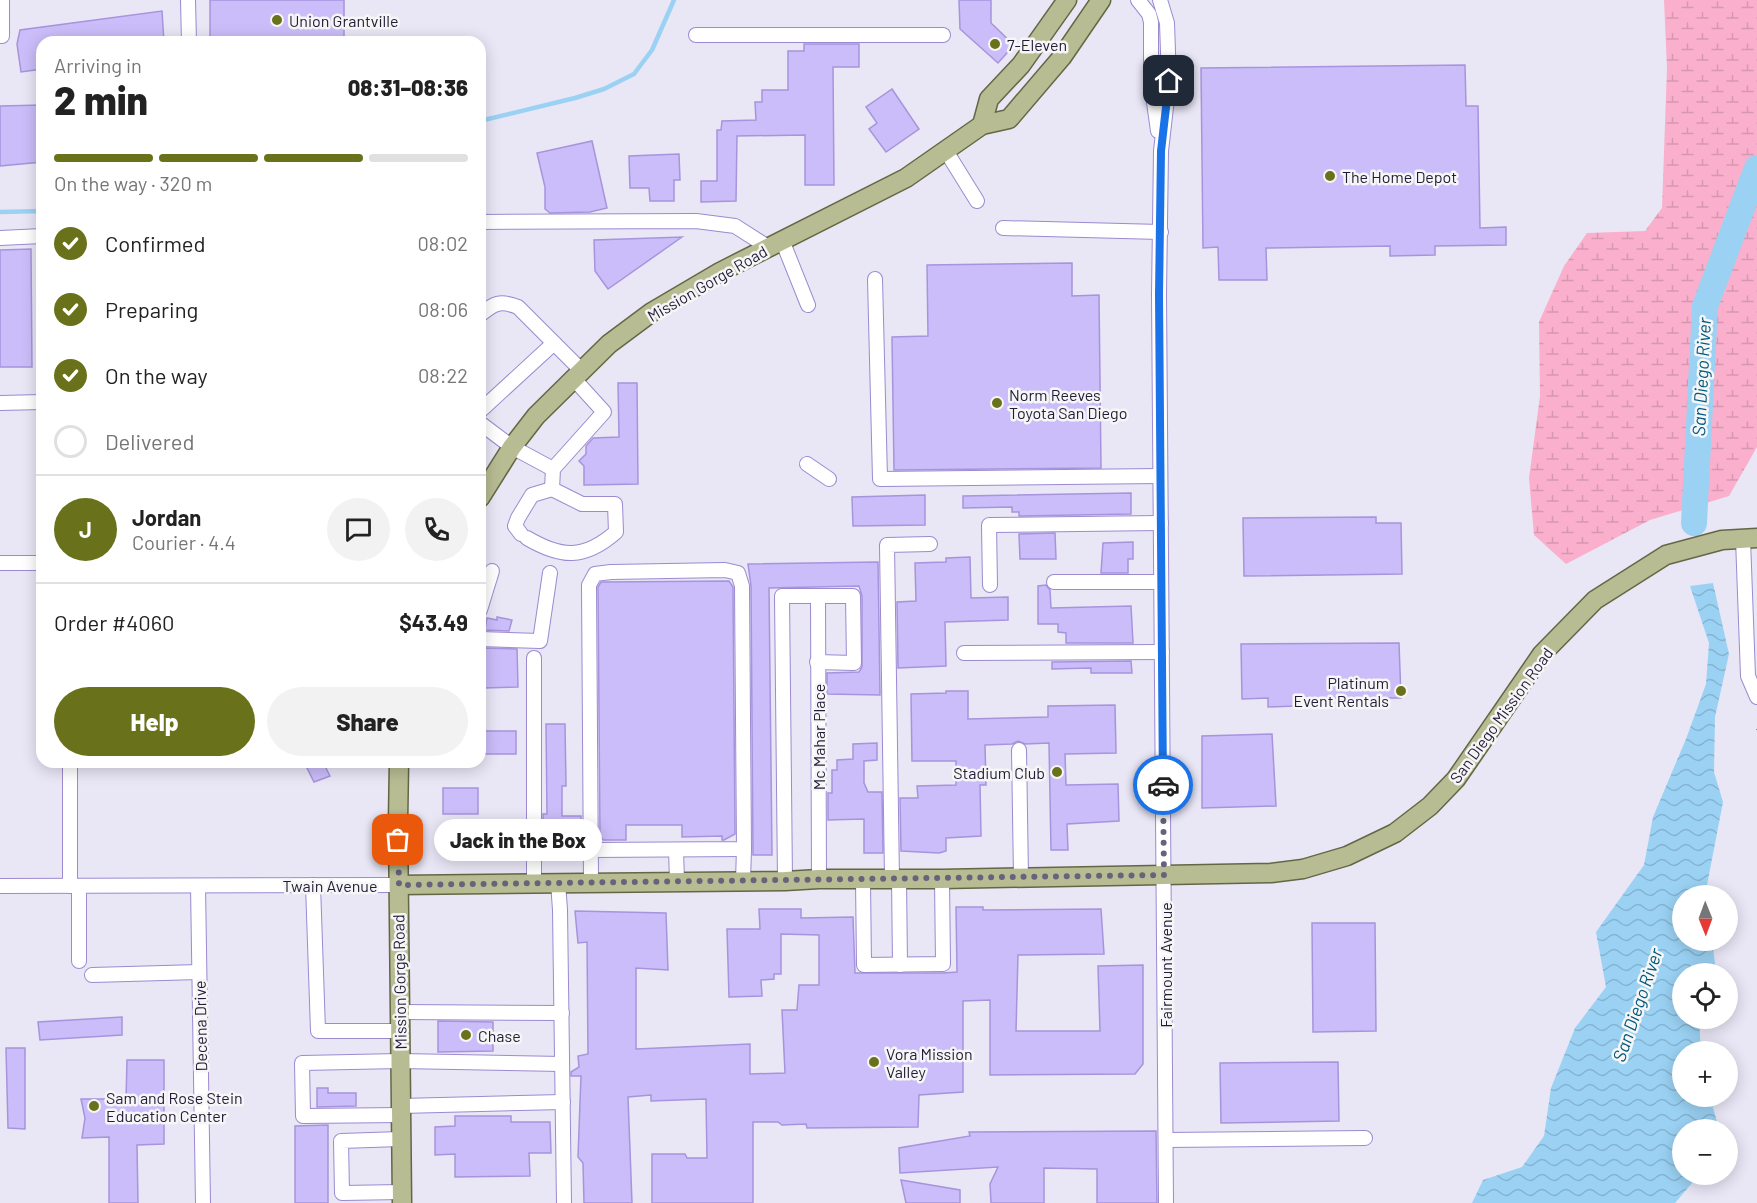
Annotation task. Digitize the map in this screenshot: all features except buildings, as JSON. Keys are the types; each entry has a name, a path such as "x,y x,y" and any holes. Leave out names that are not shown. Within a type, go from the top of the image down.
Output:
{"main road":[{"path":"982,125 989,99 1021,65 1067,0"},
{"name":"Mission Gorge Road","path":"486,483 536,416 609,344 652,312 720,272 906,178 982,125 1009,119 1062,57 1101,0"},
{"name":"San Diego Mission Road","path":"1164,875 1271,873 1303,869 1347,856 1395,833 1430,806 1456,779 1542,654 1596,600 1666,555 1722,540 1750,538"},
{"name":"Mission Gorge Road","path":"399,768 402,1198"},
{"name":"Twain Avenue","path":"399,885 1164,875"}],"street":[{"path":"2,0 2,36"},
{"path":"188,0 189,36"},
{"name":"Fairmount Avenue","path":"1138,0 1149,14 1151,22 1151,81 1161,151"},
{"name":"Fairmount Avenue","path":"1160,0 1167,22 1169,81 1161,151 1159,295 1166,1203"},
{"path":"696,35 943,35"},
{"path":"946,151 977,201"},
{"path":"486,222 696,221 735,226 775,244 808,305"},
{"path":"1004,228 1161,232"},
{"path":"0,238 36,236"},
{"path":"875,279 880,479 1160,476"},
{"path":"486,311 504,301 518,307 554,343 604,412 554,468 552,489"},
{"path":"486,405 554,343"},
{"path":"0,403 36,402"},
{"path":"486,428 512,447 554,468"},
{"path":"807,464 829,479"},
{"path":"552,489 582,504 615,504 616,532 601,544 583,552 572,553 557,553 524,536 515,526 518,518 532,495 552,489"},
{"path":"990,585 989,525 1161,523"},
{"path":"1750,538 1749,676 1757,697"},
{"path":"900,965 887,545 930,544"},
{"path":"0,563 36,563"},
{"path":"591,882 588,585 595,574 612,572 725,570 738,573 742,586 743,881"},
{"path":"486,590 492,571"},
{"path":"486,639 540,641 550,573"},
{"path":"1054,582 1161,582"},
{"path":"785,881 782,596 853,596 854,663 818,663"},
{"name":"Mc Mahar Place","path":"818,596 819,879"},
{"path":"964,653 1162,652"},
{"path":"534,658 534,882"},
{"path":"1019,750 1021,877"},
{"path":"70,768 79,962"},
{"path":"591,850 744,849"},
{"path":"676,850 677,881"},
{"path":"863,880 864,965 900,965 944,964 942,879"},
{"path":"558,882 564,1203"},
{"path":"313,885 318,1031 400,1031"},
{"name":"Twain Avenue","path":"0,886 399,885"},
{"name":"Decena Drive","path":"198,886 203,1203"},
{"path":"92,975 199,972"},
{"path":"400,1012 562,1013"},
{"path":"562,1064 400,1061 302,1063 303,1116 563,1102"},
{"path":"1166,1140 1365,1138"},
{"path":"400,1139 342,1141 342,1192 402,1198"}],"green space":[{"path":"1664,0 1757,0 1757,447 1729,496 1650,520 1566,564 1534,535 1529,478 1540,396 1539,322 1564,266 1587,233 1645,231 1662,208 1667,68"}],"water":[{"path":"1713,583 1729,654 1715,717 1714,772 1723,802 1707,885 1672,885 1672,951 1713,951 1715,963 1672,963 1672,1029 1700,1029 1700,1041 1672,1041 1672,1107 1713,1107 1716,1119 1672,1119 1672,1185 1690,1185 1675,1203 1472,1203 1483,1180 1522,1167 1544,1136 1551,1088 1575,1028 1606,987 1596,932 1644,865 1653,817 1706,684 1709,643 1690,586"}],"waterway":[{"path":"486,120 575,98 604,89 634,74 652,50 674,0"},
{"name":"San Diego River","path":"1694,523 1705,306 1757,168"},
{"path":"0,212 36,211"}],"way so far":[{"path":"398,840 399,885 1164,875 1163,785"}],"place":[{"name":"Union Grantville","path":"277,20"},
{"name":"7-Eleven","path":"995,44"},
{"name":"The Home Depot","path":"1330,176"},
{"name":"Norm Reeves Toyota San Diego","path":"997,403"},
{"name":"Platinum Event Rentals","path":"1401,691"},
{"name":"Stadium Club","path":"1057,772"},
{"name":"Jack in the Box","path":"398,840"},
{"name":"Chase","path":"466,1035"},
{"name":"Vora Mission Valley","path":"874,1062"},
{"name":"Sam and Rose Stein Education Center","path":"94,1106"}],"route":[{"path":"1163,785 1159,295 1161,151 1169,81"}]}
